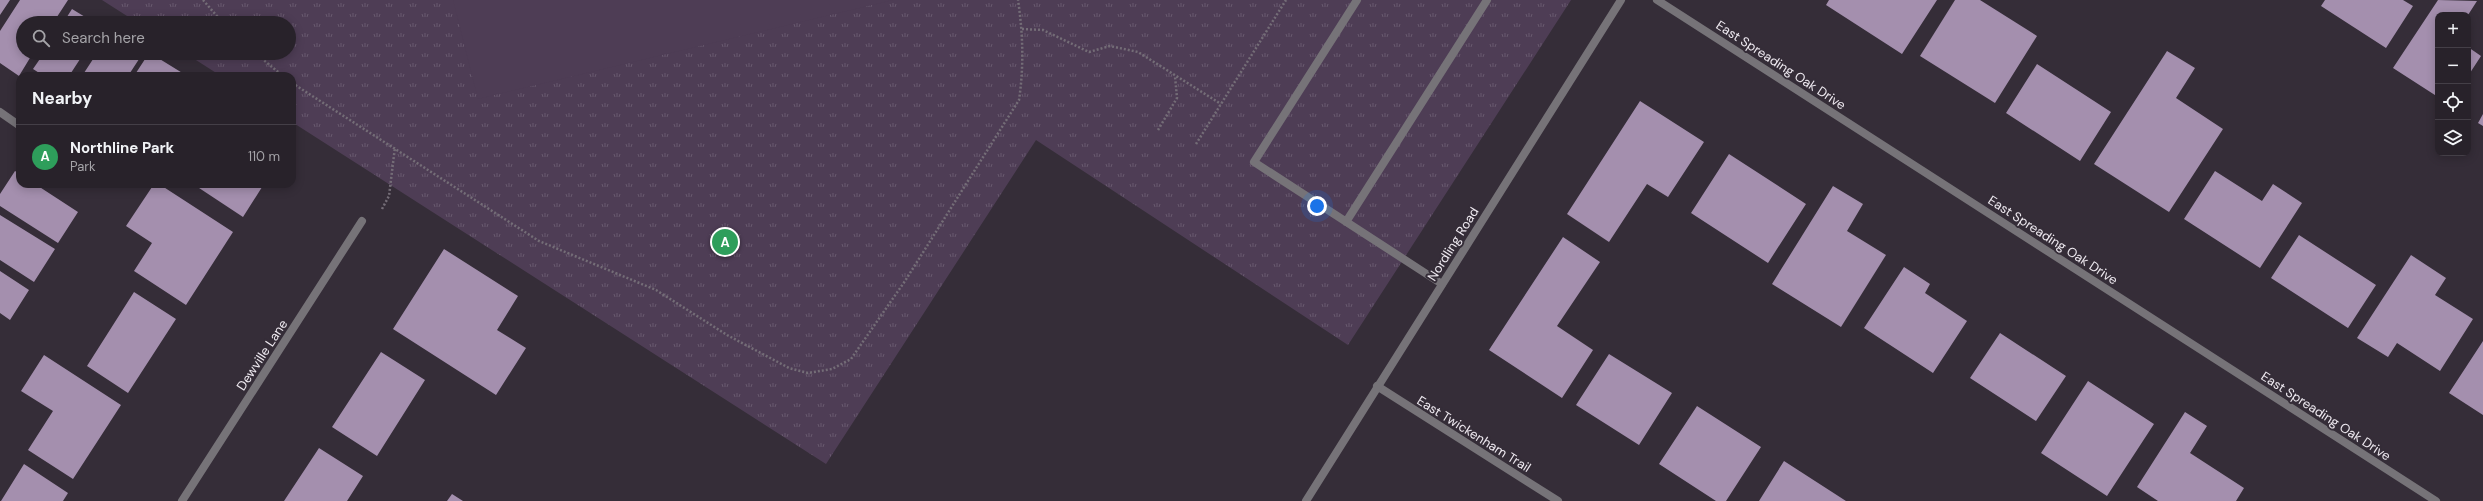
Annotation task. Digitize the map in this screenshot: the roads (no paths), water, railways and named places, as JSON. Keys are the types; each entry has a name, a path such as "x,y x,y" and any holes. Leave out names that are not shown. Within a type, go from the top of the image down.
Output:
{"street":[{"path":"1357,0 1254,162 1442,284"},
{"path":"1346,222 1487,0"},
{"name":"Nordling Road","path":"1306,501 1621,0"},
{"name":"East Spreading Oak Drive","path":"1657,0 2436,501"},
{"path":"0,112 16,123"},
{"name":"Dewville Lane","path":"182,501 362,221"},
{"name":"East Twickenham Trail","path":"1377,386 1558,501"}],"place":[{"name":"Northline Park","path":"725,242"}]}
